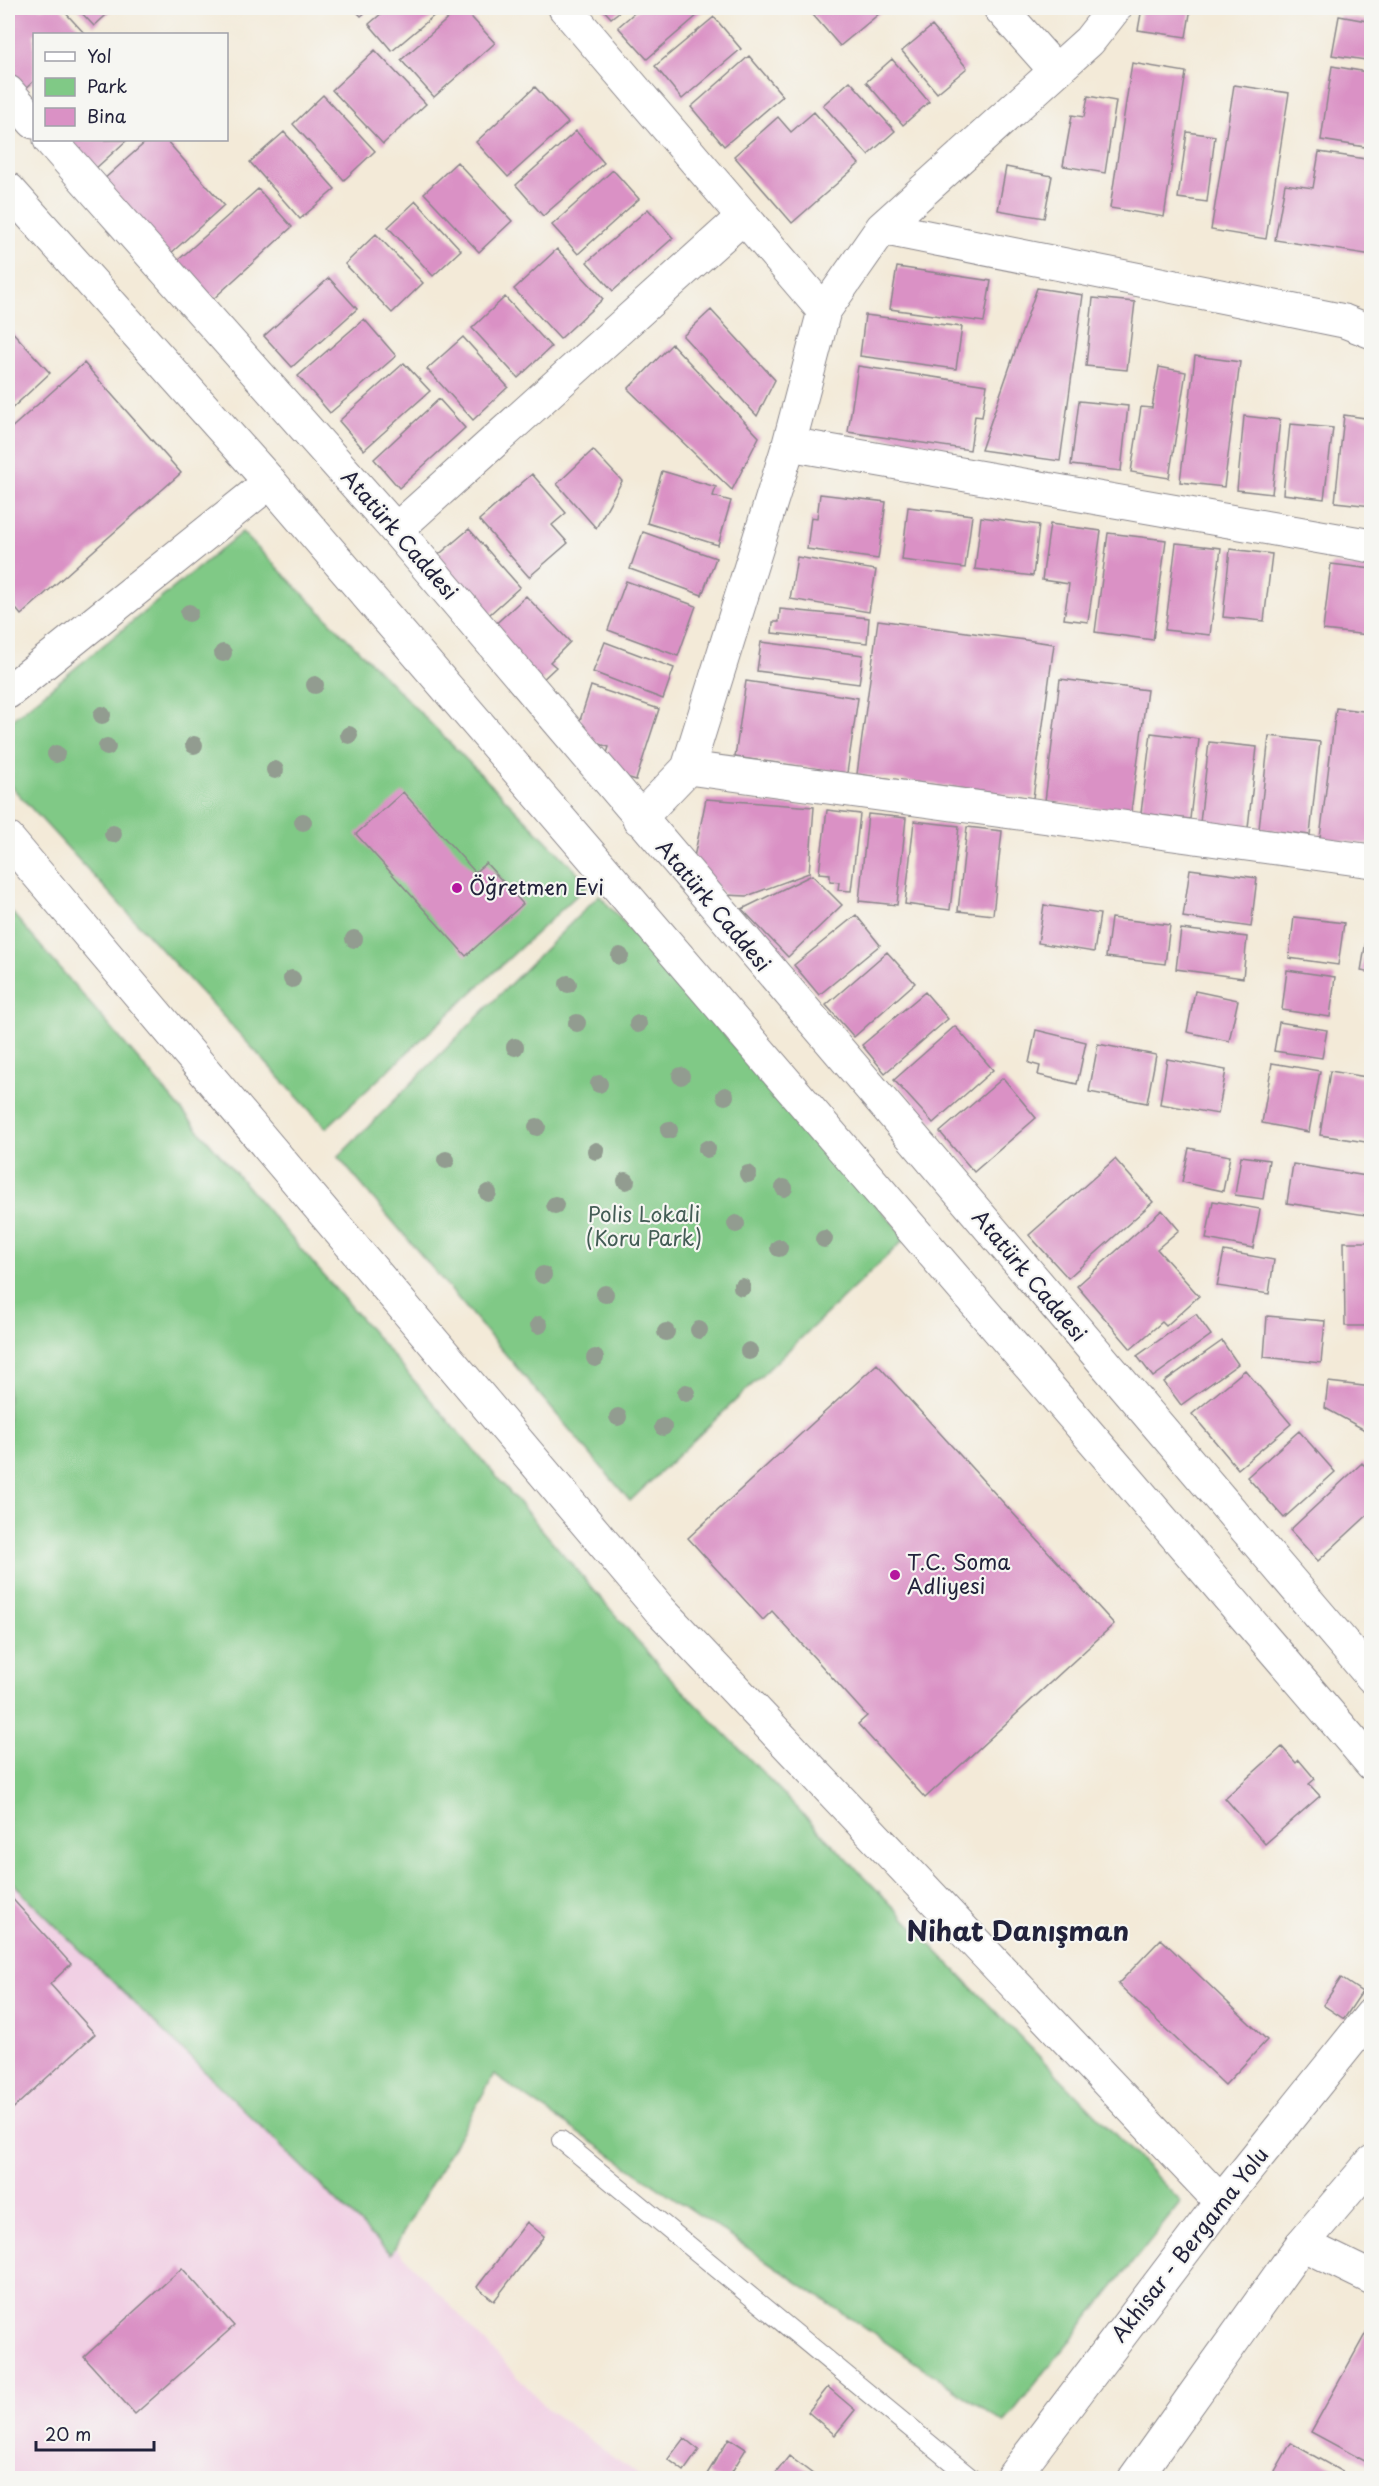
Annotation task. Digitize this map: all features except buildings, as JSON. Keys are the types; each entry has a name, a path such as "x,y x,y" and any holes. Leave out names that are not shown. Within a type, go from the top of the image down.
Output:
{"street":[{"path":"565,8 824,311"},
{"path":"1000,8 1056,71"},
{"path":"639,819 687,768 789,444 824,311 882,228 1089,41 1115,8"},
{"path":"8,92 33,121"},
{"name":"Atatürk Caddesi","path":"51,141 396,530 639,819 1370,1667"},
{"path":"8,189 270,482 1371,1764"},
{"path":"396,530 744,217"},
{"path":"882,228 1344,321 1371,332"},
{"path":"789,444 1371,546"},
{"path":"8,692 270,482"},
{"path":"687,768 1371,861"},
{"path":"8,839 660,1610 1221,2202"},
{"name":"Akhisar - Bergama Yolu","path":"1012,2478 1221,2202 1371,2014"},
{"path":"1135,2478 1302,2244 1371,2162"},
{"path":"1302,2244 1371,2278"}],"lane":[{"path":"561,2140 971,2478"}],"shaded area":[{"path":"8,1836 549,2410 642,2478 8,2478"}],"green space":[{"path":"242,532 589,884 326,1128 8,783 8,723"},
{"name":"Polis Lokali (Koru Park)","path":"599,895 906,1238 630,1501 338,1157"},
{"path":"8,908 660,1667 1181,2202 1004,2423 494,2075 391,2254 23,1894 8,1876"}],"place":[{"name":"Öğretmen Evi","path":"457,888"},
{"name":"T.C. Soma Adliyesi","path":"895,1575"}],"district":[{"name":"Nihat Danışman","path":"1018,1932"}]}
